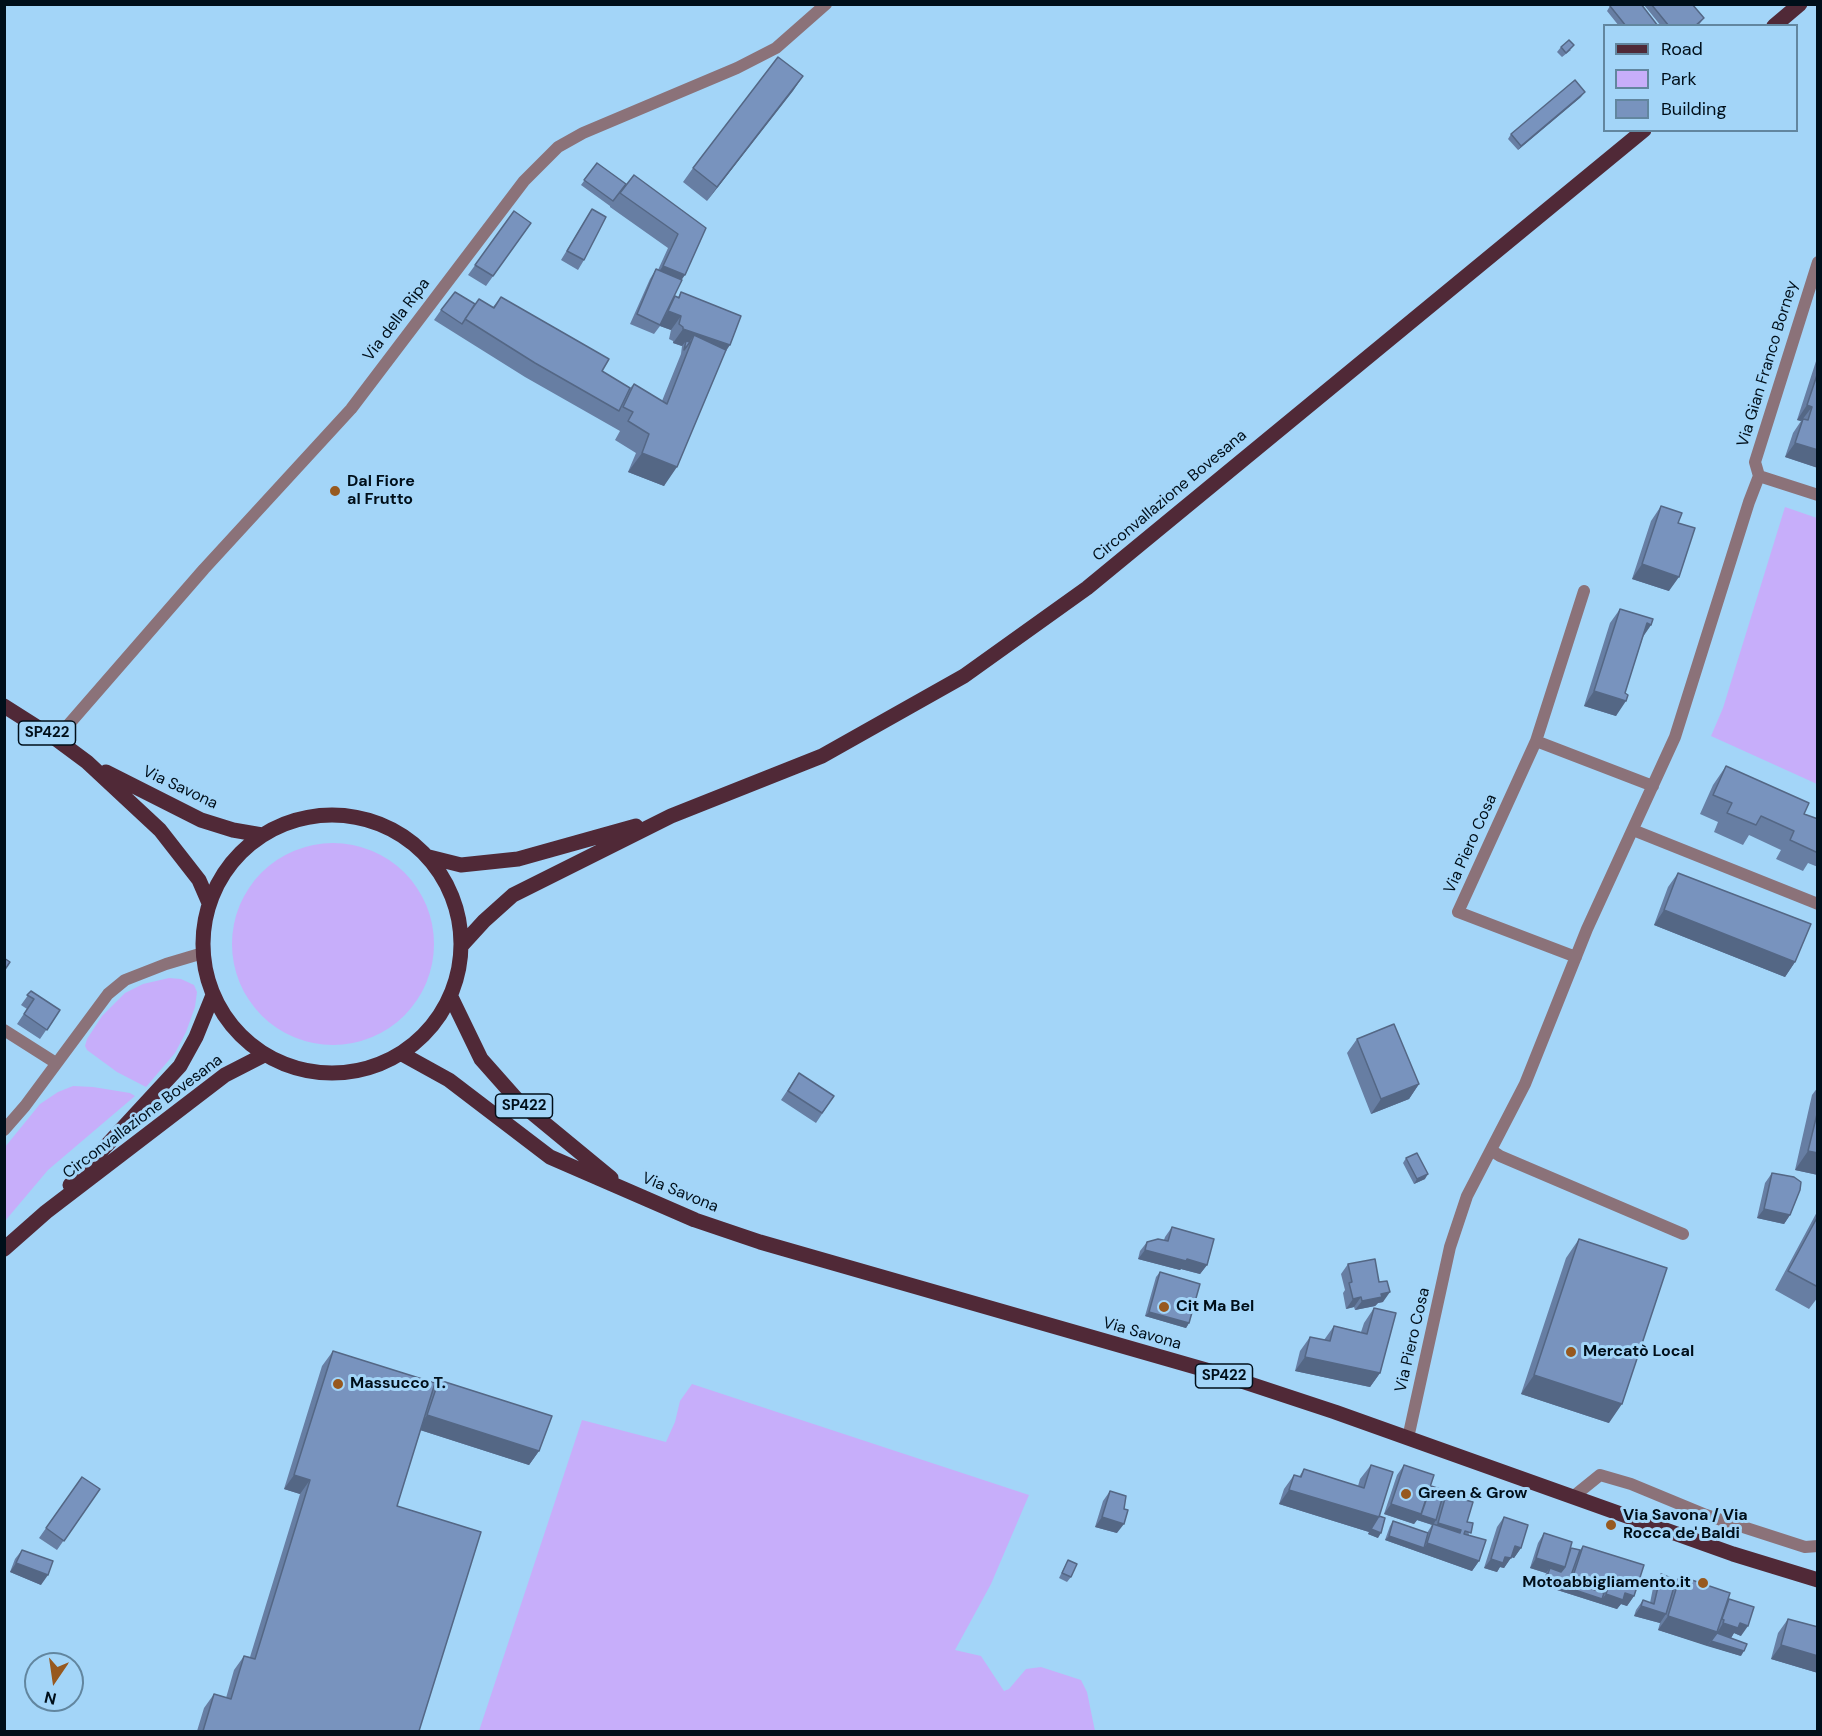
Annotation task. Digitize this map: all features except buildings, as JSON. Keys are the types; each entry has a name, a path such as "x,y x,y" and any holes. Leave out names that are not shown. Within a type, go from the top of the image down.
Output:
{"main road":[{"path":"1776,24 1800,4"},
{"name":"Circonvallazione Bovesana","path":"463,944 513,895 671,816 822,756 964,676 1087,588 1642,132"},
{"name":"Via Savona","path":"4,705 87,762 160,830 199,879 209,903"},
{"name":"Via Savona","path":"87,762 201,820 233,830 262,835"},
{"path":"340,815 373,821 403,835 429,857 447,883 459,912 463,944 460,972 451,998 428,1032 402,1054 369,1069 333,1074 297,1069 264,1055 234,1029 213,995 206,975 203,928 209,903 221,876 239,854 262,835 284,824 307,817 340,815"},
{"name":"Circonvallazione Bovesana","path":"429,857 461,865 518,859 671,816"},
{"name":"Circonvallazione Bovesana","path":"46,1212 180,1066 196,1037 213,995"},
{"name":"Via Savona","path":"451,998 482,1059 520,1103 625,1190"},
{"name":"Via Savona","path":"402,1054 449,1080 550,1157 695,1220 752,1240 1220,1374 1574,1496 1733,1554 1818,1580"},
{"name":"Circonvallazione Bovesana","path":"4,1249 46,1212 225,1075 264,1055"}],"street":[{"name":"Via della Ripa","path":"56,739 204,570 351,409 524,181 558,147 583,133 737,68 776,48 826,4"},
{"name":"Via Gian Franco Borney","path":"1749,502 1759,476 1755,462 1818,262"},
{"path":"1759,476 1818,495"},
{"name":"Via Piero Cosa","path":"1408,1438 1450,1247 1467,1196 1525,1084 1576,957 1675,737 1749,502"},
{"name":"Via Piero Cosa","path":"1576,957 1458,912 1536,741 1584,591"},
{"path":"1536,741 1653,786"},
{"path":"1633,830 1818,904"},
{"path":"4,1130 25,1106 108,994 125,980 166,963 203,953"},
{"path":"4,1030 56,1063"},
{"path":"1491,1150 1500,1156 1683,1234"},
{"path":"1574,1496 1600,1475 1631,1484 1706,1515 1761,1533 1804,1547 1818,1546"}],"green space":[{"path":"1785,507 1817,518 1817,784 1711,736 1723,708"},
{"path":"333,843 353,845 381,855 411,880 426,905 432,924 434,944 432,964 422,992 397,1022 372,1037 353,1043 333,1045 313,1043 285,1033 255,1008 240,983 234,964 232,944 234,924 244,896 269,866 294,851 313,845"},
{"path":"169,978 181,979 194,985 197,992 195,1007 175,1053 146,1087 117,1072 87,1050 85,1046 102,1016 125,993 143,984"},
{"path":"73,1086 93,1087 130,1093 135,1096 48,1170 5,1221 5,1147 40,1104 58,1092"},
{"path":"692,1384 1029,1495 991,1584 955,1650 981,1656 1004,1691 1009,1689 1026,1669 1041,1667 1081,1680 1087,1692 1095,1731 479,1731 582,1420 666,1442 675,1422 680,1401"}],"place":[{"name":"Dal Fiore al Frutto","path":"335,491"},
{"name":"Cit Ma Bel","path":"1164,1307"},
{"name":"Mercatò Local","path":"1571,1352"},
{"name":"Massucco T.","path":"338,1384"},
{"name":"Green & Grow","path":"1406,1494"},
{"name":"Via Savona / Via Rocca de' Baldi","path":"1611,1525"},
{"name":"Motoabbigliamento.it","path":"1703,1583"}]}
